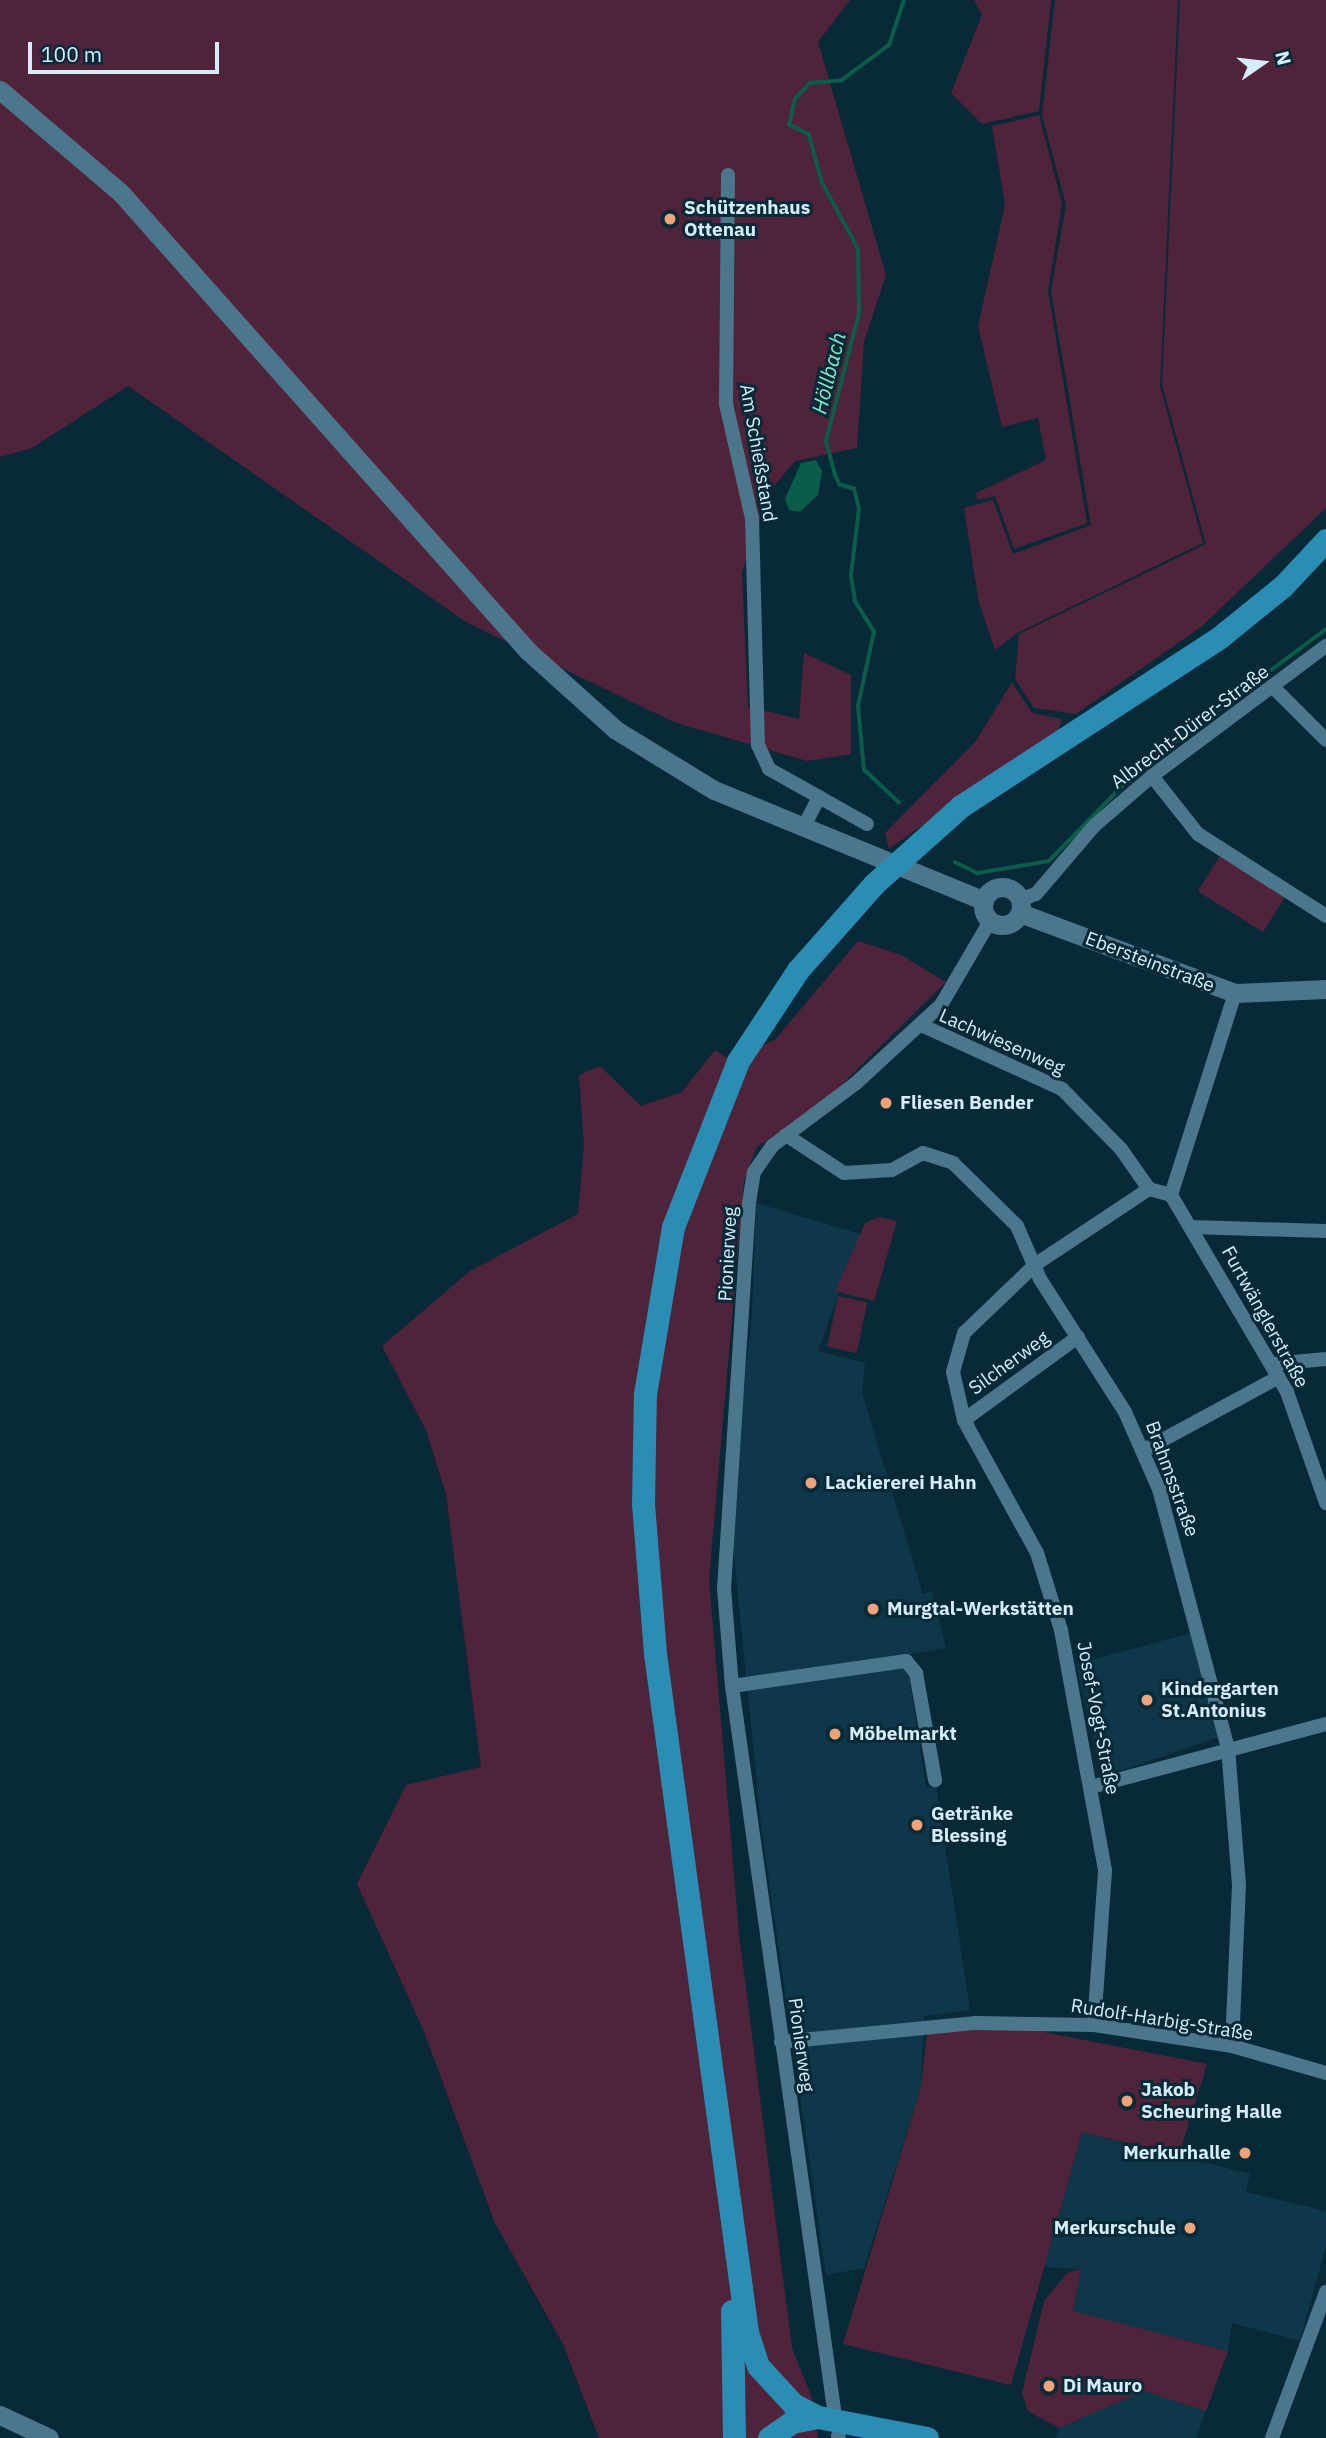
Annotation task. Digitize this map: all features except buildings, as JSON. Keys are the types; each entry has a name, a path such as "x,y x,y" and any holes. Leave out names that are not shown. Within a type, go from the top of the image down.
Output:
{"main road":[{"path":"927,2438 845,2433 826,2413 775,2389 758,2366 730,2220 655,1653 643,1504 645,1394 673,1227 701,1142 738,1061 797,970 874,884 961,806 1220,637 1283,586 1326,540"},
{"path":"730,2220 734,2438"},
{"path":"769,2438 792,2422 826,2413"}],"street":[{"path":"0,90 69,143 176,249 571,693 669,767 803,828 984,901 990,921 1007,925 1020,906"},
{"name":"Am Schießstand","path":"728,174 726,404 752,518 758,745 769,769 867,824"},
{"name":"Albrecht-Dürer-Straße","path":"1020,906 1036,894 1094,826 1152,776 1275,689 1326,646"},
{"path":"1275,689 1286,703 1326,740"},
{"path":"1152,776 1198,834 1326,916"},
{"path":"803,828 819,797"},
{"name":"Ebersteinstraße","path":"984,901 1002,887 1020,906 1235,993 1326,989"},
{"name":"Pionierweg","path":"826,2413 781,2042 732,1686 724,1589 749,1203 754,1172 786,1135 941,1006 990,921"},
{"path":"1149,1189 1171,1195 1235,993"},
{"name":"Lachwiesenweg","path":"921,1025 1062,1089 1121,1149 1149,1189"},
{"name":"Brahmsstraße","path":"786,1135 844,1173 892,1170 923,1153 953,1163 1017,1226 1036,1264 1144,1450 1189,1589 1228,1748 1239,1885 1232,2046"},
{"name":"Josef-Vogt-Straße","path":"1094,2025 1106,1898 1091,1787 1061,1630 1037,1553 964,1420 953,1372 964,1333 1036,1264 1149,1189"},
{"name":"Furtwänglerstraße","path":"1171,1195 1276,1371 1322,1477 1326,1503"},
{"path":"1191,1227 1326,1231"},
{"name":"Silcherweg","path":"964,1420 1078,1337"},
{"path":"1144,1450 1276,1371 1326,1359"},
{"path":"732,1686 906,1661 916,1673 935,1780"},
{"path":"1091,1787 1228,1748 1326,1724"},
{"name":"Rudolf-Harbig-Straße","path":"781,2042 976,2023 1094,2025 1232,2046 1326,2073"},
{"path":"1272,2438 1326,2292"},
{"path":"0,2415 49,2438"}],"shaded area":[{"path":"0,0 850,0 818,42 886,275 864,342 857,448 795,461 769,492 742,572 748,707 799,719 804,653 851,675 851,754 807,761 674,722 466,622 128,386 32,448 0,457"},
{"path":"974,0 1051,0 1039,111 982,124 951,93 982,15"},
{"path":"1055,0 1178,0 1160,386 1203,543 1017,633 995,650 979,603 964,508 993,500 1013,554 1091,525 1051,291 1066,205 1042,115"},
{"path":"1180,0 1326,0 1326,508 1201,627 1076,714 1034,708 1015,679 1019,634 1206,544 1162,385"},
{"path":"1039,115 1062,204 1048,291 1087,523 1014,549 995,496 977,500 976,493 1046,460 1038,418 1002,427 978,326 1005,205 992,126"},
{"path":"816,460 822,471 818,495 800,512 789,510 785,499 801,463"},
{"path":"1012,682 1032,713 1062,719 1058,730 889,849 885,833 976,741"},
{"path":"1221,854 1286,895 1263,932 1198,891"},
{"path":"858,941 901,955 946,982 827,1099 756,1148 744,1181 709,1580 739,1934 792,2348 812,2398 818,2438 599,2438 563,2344 495,2223 423,2029 357,1884 406,1785 481,1767 446,1494 426,1430 382,1346 470,1271 578,1214 584,1144 579,1075 600,1066 641,1106 682,1092 715,1050 730,1060 775,1040"},
{"path":"756,1203 860,1234 818,1351 865,1363 862,1393 923,1594 932,1591 946,1648 906,1655 926,1788 936,1786 970,2010 924,2016 921,2087 864,2268 826,2275 761,1825 734,1556 733,1483 752,1316"},
{"path":"879,1217 897,1221 874,1301 835,1291 865,1223"},
{"path":"838,1296 867,1302 857,1353 827,1347"},
{"name":"Kindergarten St.Antonius","path":"1195,1632 1218,1737 1109,1775 1100,1772 1076,1664"},
{"path":"1013,2026 1207,2064 1179,2155 1082,2132 1011,2385 843,2344 921,2087 927,2033"},
{"name":"Merkurschule","path":"1082,2132 1250,2174 1246,2192 1326,2211 1326,2246 1300,2341 1232,2323 1228,2351 1073,2311 1081,2269 1044,2267"},
{"path":"1081,2269 1073,2311 1228,2351 1206,2411 1144,2391 1059,2428 1028,2411 1022,2393 1044,2301 1067,2273"},
{"path":"1144,2390 1206,2411 1196,2438 1056,2438 1059,2428"}],"waterway":[{"name":"Höllbach","path":"899,803 864,770 858,706 874,632 855,601 851,575 859,509 854,489 840,485 826,441 859,313 858,249 822,183 809,135 789,125 795,99 810,83 842,80 889,45 904,0"},
{"name":"Höllbach","path":"955,862 978,873 1049,861 1139,769 1326,629"}],"place":[{"name":"Schützenhaus Ottenau","path":"670,219"},
{"name":"Fliesen Bender","path":"886,1103"},
{"name":"Lackiererei Hahn","path":"811,1483"},
{"name":"Murgtal-Werkstätten","path":"873,1609"},
{"name":"Kindergarten St.Antonius","path":"1147,1700"},
{"name":"Möbelmarkt","path":"835,1734"},
{"name":"Getränke Blessing","path":"917,1825"},
{"name":"Jakob Scheuring Halle","path":"1127,2101"},
{"name":"Merkurhalle","path":"1245,2153"},
{"name":"Merkurschule","path":"1190,2228"},
{"name":"Di Mauro","path":"1049,2386"}]}
